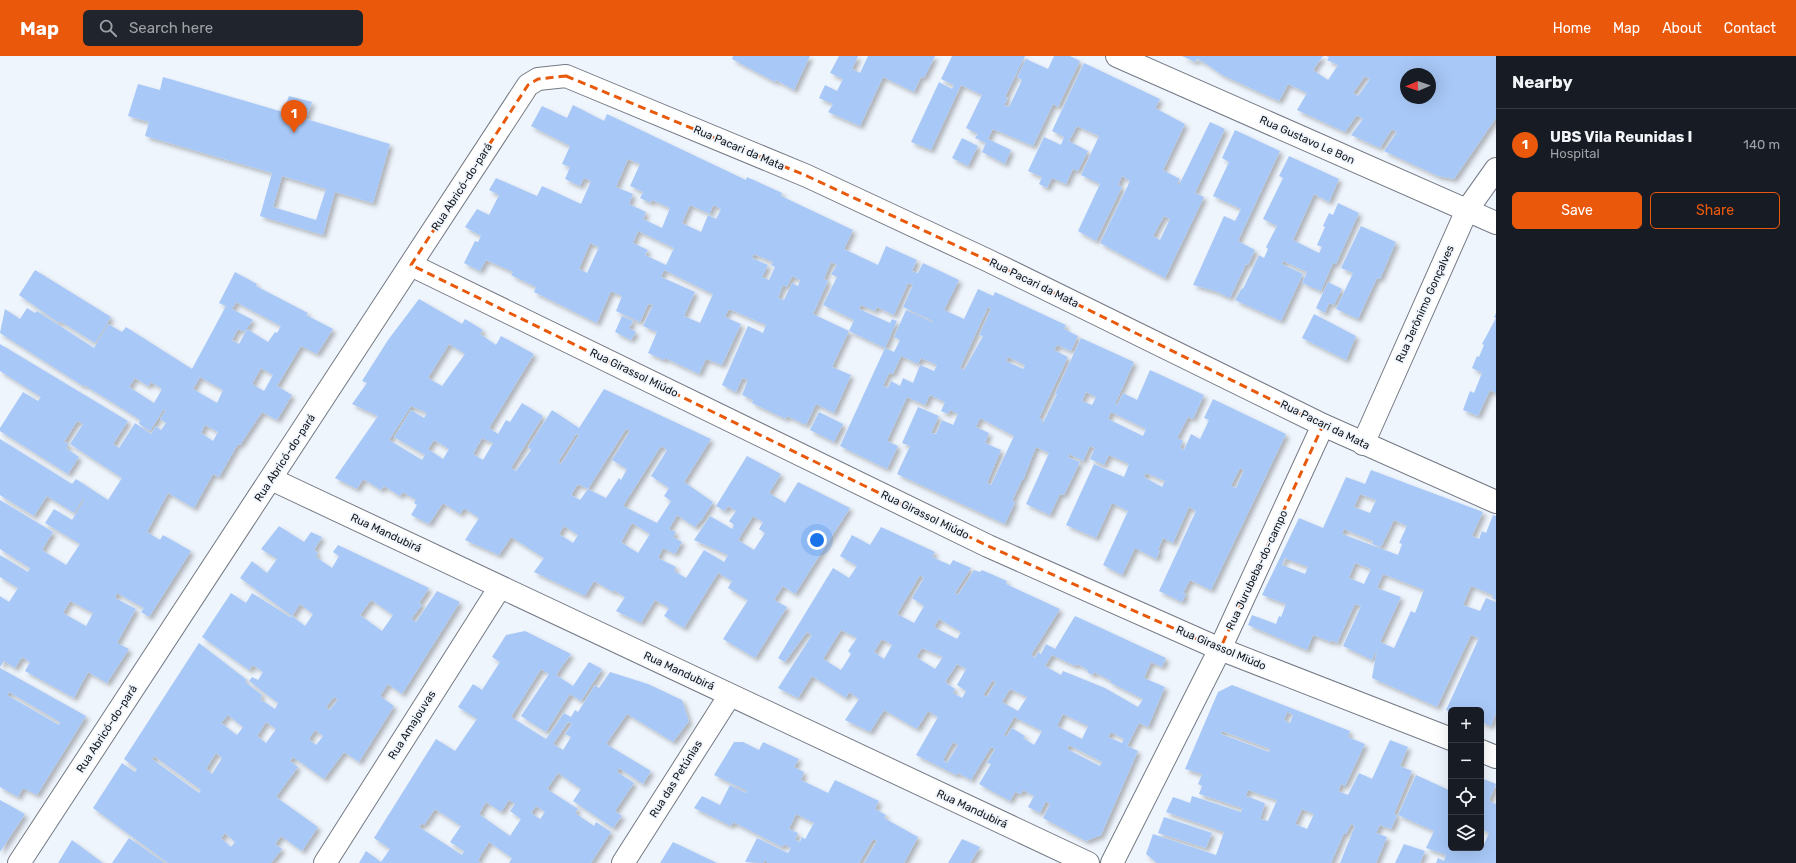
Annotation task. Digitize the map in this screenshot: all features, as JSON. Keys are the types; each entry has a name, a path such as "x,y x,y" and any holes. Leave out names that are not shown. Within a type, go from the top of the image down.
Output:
{"street":[{"name":"Rua Gustavo Le Bon","path":"1118,56 1496,223"},
{"name":"Rua Abricó-do-pará","path":"19,863 528,85 538,79 566,76"},
{"name":"Rua Pacari da Mata","path":"566,76 806,176 987,260 1363,444 1496,502"},
{"name":"Rua Jerônimo Gonçalves","path":"1363,444 1467,210 1496,169"},
{"name":"Rua Girassol Miúdo","path":"411,265 988,546 1220,649 1448,738"},
{"name":"Rua Jurubeba-do-campo","path":"1112,863 1220,649 1324,425"},
{"name":"Rua Mandubirá","path":"271,479 1088,863"},
{"name":"Rua Amajouvas","path":"325,863 500,587"},
{"name":"Rua das Petúnias","path":"623,863 730,695"},
{"path":"1484,752 1496,757"}],"highlighted area":[{"path":"566,76 807,176 987,260 1323,425 1220,649 988,546 411,265 528,85 538,79"}],"building":[{"path":"733,56 810,56 794,90 776,80 775,82 732,59"},
{"path":"839,56 858,56 852,69 860,73 868,56 935,56 924,78 921,77 914,92 883,77 860,126 828,112 833,104 819,98 825,85 837,91 843,79 830,73"},
{"path":"952,56 1025,56 1005,97 1008,98 1004,105 1009,107 1022,80 1017,77 1026,59 1048,69 1054,56 1070,56 1080,61 1058,107 1053,104 1033,146 993,129 988,139 1011,150 1005,164 982,152 986,143 975,138 978,134 966,128 982,95 961,85 931,150 911,142 939,82 952,89 954,85 941,79"},
{"path":"1182,56 1323,56 1313,70 1328,80 1338,65 1327,60 1329,57 1326,56 1496,56 1496,118 1454,179 1438,176 1384,151 1397,132 1392,129 1380,148 1351,135 1363,119 1357,115 1345,132 1297,110 1307,93 1288,84 1279,101 1222,75 1197,59 1195,62","holes":["1365,76 1370,79 1358,96 1353,93"]},
{"path":"1084,63 1160,99 1155,108 1185,124 1163,170 1180,179 1177,184 1179,185 1210,122 1225,129 1195,193 1204,197 1165,278 1100,243 1130,181 1122,176 1118,185 1122,187 1096,241 1078,231 1100,184 1081,175 1099,136 1077,126 1069,141 1088,151 1078,171 1073,169 1066,184 1052,178 1047,188 1039,184 1042,177 1028,171 1044,137 1061,145 1064,137 1052,131","holes":["1164,216 1170,219 1160,240 1153,236"]},
{"path":"163,77 283,112 289,96 312,102 306,119 390,144 373,203 335,192 323,235 260,216 272,173 145,136 149,122 128,116 138,84 160,90","holes":["282,176 326,189 316,220 273,207"]},
{"path":"573,105 604,121 607,114 746,180 747,177 782,193 781,196 853,230 844,249 878,265 886,246 917,260 912,271 918,273 923,263 959,280 944,310 964,319 978,289 993,296 995,292 1066,325 1064,329 1078,336 1071,351 1057,345 1054,350 1068,357 1039,418 1043,420 1041,423 1043,423 1057,394 1055,394 1081,338 1134,362 1115,404 1117,405 1123,393 1137,400 1150,370 1204,395 1193,419 1188,417 1177,438 1183,441 1180,448 1184,450 1191,434 1200,439 1209,420 1204,418 1213,399 1286,434 1211,590 1190,580 1183,593 1186,594 1182,602 1159,591 1196,511 1189,507 1173,543 1163,538 1158,550 1160,551 1156,559 1135,548 1122,575 1103,565 1128,511 1112,503 1096,538 1066,525 1094,464 1124,477 1129,464 1109,455 1104,465 1090,459 1095,448 1090,446 1083,461 1069,454 1068,457 1080,462 1064,495 1060,494 1050,515 1026,504 1049,453 1036,447 1023,480 1012,501 1015,502 1005,524 897,474 910,446 902,443 918,407 939,416 931,433 936,434 942,420 953,425 958,414 950,410 948,414 941,411 945,402 930,395 925,405 907,397 887,441 898,446 887,469 840,446 885,348 849,331 832,367 851,375 834,413 816,404 806,425 787,416 786,419 752,403 753,400 742,395 748,380 742,378 736,392 722,385 748,326 763,333 766,325 729,309 725,317 741,324 722,365 706,359 699,374 665,358 664,360 648,353 657,332 643,326 653,305 648,304 640,322 616,311 622,296 611,291 597,323 534,292 536,287 511,275 513,272 486,260 480,271 464,263 475,241 478,242 481,236 465,227 477,209 489,215 499,195 489,190 496,178 537,196 542,186 581,204 591,181 584,178 580,186 565,179 570,167 562,164 570,146 531,126 542,106 567,118","holes":["628,159 640,164 630,186 643,192 640,198 651,203 652,200 670,208 662,228 643,219 646,212 629,204 633,194 616,187","690,205 710,214 713,205 721,209 716,219 708,215 701,232 682,223","638,231 674,248 666,265 645,255 648,250 633,243","590,243 599,247 587,273 579,269","754,254 773,262 771,265 775,267 769,280 762,277 768,265 752,258","831,262 837,265 831,274 837,277 823,305 854,320 849,331 813,314 828,281 824,279","664,270 713,294 700,323 684,316 695,292 661,277","792,276 800,280 798,286 792,283 784,300 778,298 783,285 787,287","908,283 913,285 903,307 933,321 932,322 906,310 894,337 900,340 894,352 885,348 897,321 892,319 890,323 859,309 861,305 875,311 877,307 894,315","988,307 991,309 979,335 983,336 964,370 960,368","901,356 918,364 921,358 937,365 934,371 920,365 913,383 903,378 900,386 891,381 888,388 883,386 889,373 893,374","1008,357 1025,365 1023,369 1006,361","1086,392 1096,397 1092,405 1082,401","1111,412 1146,429 1143,436 1108,419","980,418 1014,436 991,485 987,483 1001,450 985,443 989,433 976,427","1240,468 1244,470 1236,488 1231,486","1146,473 1165,481 1162,487 1144,477"]},
{"path":"1235,130 1280,151 1238,241 1255,250 1248,265 1246,264 1230,298 1215,291 1193,285 1224,216 1235,221 1241,209 1213,196 1229,162 1222,158"},
{"path":"962,138 978,146 968,166 952,158"},
{"path":"1289,156 1339,179 1329,202 1314,194 1293,240 1319,253 1322,247 1317,245 1325,227 1323,226 1329,213 1333,215 1338,203 1359,213 1336,264 1333,263 1321,291 1302,283 1307,272 1283,261 1282,264 1303,274 1281,321 1235,300 1242,288 1243,289 1259,255 1264,258 1268,249 1266,247 1277,226 1263,219 1283,178 1279,176"},
{"path":"1361,226 1396,242 1380,279 1377,278 1358,319 1336,309 1353,273 1341,268"},
{"path":"35,270 111,317 95,343 60,321 59,323 19,295"},
{"path":"235,272 257,284 256,286 308,313 306,315 333,329 317,354 301,346 277,386 292,395 277,420 262,412 240,445 238,444 219,477 213,474 194,508 168,493 147,532 160,540 163,535 191,551 149,617 141,612 144,608 117,593 115,598 136,609 117,643 129,649 107,683 88,672 74,698 25,671 30,662 22,657 15,668 4,661 0,667 0,596 9,602 18,588 0,577 0,555 28,572 30,568 0,549 0,500 53,532 42,550 66,565 80,544 45,523 54,509 72,520 84,500 83,499 74,513 47,496 34,516 0,495 0,439 72,484 76,479 108,500 122,478 70,444 83,424 77,421 64,442 69,444 66,448 79,457 68,474 0,431 0,428 23,392 38,401 41,397 0,371 0,344 128,421 113,444 119,448 135,423 151,434 156,426 161,430 166,423 160,419 166,410 164,409 150,431 139,424 140,420 84,385 83,386 0,333 5,309 20,319 27,308 35,313 37,311 94,348 108,324 122,332 126,327 192,369 226,306 219,303","holes":["236,302 281,326 277,333 275,332 268,342 247,329 239,344 232,340 238,329 244,332 253,320 232,309","261,368 273,375 264,391 252,384","200,377 223,390 217,403 193,389","135,378 148,386 151,382 162,389 154,403 129,387","205,425 218,432 213,441 201,433","70,601 93,613 86,626 63,613"]},
{"path":"1328,282 1342,289 1334,305 1329,303 1325,313 1316,308"},
{"path":"419,299 462,324 465,319 483,330 480,334 496,345 501,336 534,354 489,428 498,434 506,420 510,422 522,403 543,416 511,468 516,471 531,450 528,447 552,410 579,428 604,389 711,439 684,482 713,502 701,521 695,527 677,515 669,529 676,532 673,537 682,542 675,554 663,548 658,558 676,567 674,571 686,578 704,550 724,562 728,555 694,540 710,516 732,529 734,525 729,521 736,511 728,506 725,511 716,506 747,456 781,474 769,493 785,503 798,482 850,508 795,594 783,586 774,600 787,607 755,658 723,639 748,600 728,588 732,581 718,573 684,628 664,616 669,608 655,600 641,623 616,611 625,597 614,590 613,592 594,581 585,596 534,572 544,558 511,537 499,555 465,540 479,518 464,508 460,514 443,503 429,524 411,515 417,505 414,503 416,500 403,492 400,496 384,486 381,490 363,479 357,489 335,478 378,416 352,404 367,383 362,381 388,340","holes":["449,344 465,354 442,386 428,378","411,406 427,413 424,418 411,410 394,437 425,455 422,460 389,440","626,429 630,431 612,460 627,469 621,480 619,478 606,498 588,489","576,434 579,435 561,464 558,462","482,438 493,443 483,460 473,454","434,440 449,449 443,459 428,449","661,446 667,450 651,476 669,488 664,496 671,501 657,523 623,506","578,484 588,489 580,500 571,495","753,516 763,522 759,529 765,533 754,550 738,540","632,523 650,534 638,553 621,542","564,526 578,535 573,543 559,534"]},
{"path":"1314,314 1356,336 1346,360 1302,338"},
{"path":"622,316 633,321 629,328 636,332 631,340 615,332"},
{"path":"1496,318 1496,393 1490,390 1478,416 1463,410 1470,391 1474,393 1482,373 1472,368 1477,356 1479,357 1484,345 1482,344"},
{"path":"819,412 843,424 834,442 810,430"},
{"path":"1371,470 1483,512 1472,536 1479,539 1482,531 1486,533 1493,515 1496,516 1496,600 1492,598 1493,595 1471,586 1463,605 1480,611 1486,598 1496,602 1496,713 1491,726 1484,723 1484,707 1448,707 1448,711 1446,710 1479,638 1471,635 1437,707 1372,678 1377,649 1372,660 1343,646 1361,606 1355,604 1337,643 1332,640 1331,642 1313,635 1307,650 1248,625 1252,615 1276,624 1279,616 1281,617 1286,604 1262,595 1299,518 1323,528 1346,477 1365,484","holes":["1360,494 1376,500 1370,513 1354,507","1394,520 1407,526 1399,543 1402,544 1398,555 1342,534 1344,529 1373,541 1372,544 1381,547","1285,558 1308,567 1305,574 1282,565","1355,563 1371,569 1364,584 1349,578","1383,574 1424,590 1415,613 1411,611 1394,648 1380,642 1401,597 1377,588"]},
{"path":"279,526 304,542 311,532 322,537 314,550 318,553 316,557 332,568 339,556 333,552 338,545 429,588 419,603 422,605 411,619 416,622 437,591 460,602 402,694 388,684 380,696 394,706 359,762 344,752 324,779 293,757 290,761 298,767 276,797 318,827 302,851 281,836 275,844 282,849 271,863 168,863 93,808 122,763 135,772 137,769 124,759 199,643 247,680 245,682 262,695 260,699 275,709 278,703 249,681 252,677 258,680 263,672 253,665 249,670 202,637 231,593 246,603 252,593 290,617 292,616 240,578 252,561 267,573 277,559 261,549","holes":["371,600 393,615 382,631 360,615","300,604 313,614 305,626 292,616","334,697 338,699 330,710 326,707","228,715 243,727 237,735 221,723","266,722 276,729 266,743 257,736","315,730 323,736 316,745 309,739","216,753 222,758 212,774 206,769","154,756 201,790 199,793 152,759","225,833 235,842 231,847 221,838"]},
{"path":"881,527 935,552 932,557 950,565 953,560 971,568 955,593 958,595 974,570 980,572 982,570 1007,581 1006,584 1060,609 1031,655 1035,658 1038,652 1041,654 1046,644 1055,649 1075,616 1166,658 1162,667 1151,662 1144,678 1165,687 1148,727 1139,723 1127,746 1138,751 1101,835 1086,841 1043,818 1050,804 1046,801 1040,813 1028,807 1034,796 1023,790 1021,794 1015,792 1010,801 979,784 991,764 987,763 995,749 991,747 971,780 958,773 956,775 916,755 938,717 928,711 917,729 884,710 870,732 845,720 859,699 849,692 846,698 812,676 798,698 778,688 812,635 807,632 785,662 778,658 833,568 849,578 857,566 840,556 852,535 870,545","holes":["920,575 924,578 912,598 924,606 914,623 897,614","939,619 961,632 957,639 934,627","841,630 857,638 848,651 851,654 841,670 823,659","882,639 892,645 884,659 874,652","922,648 943,657 935,669 916,657","1052,655 1075,666 1077,664 1088,670 1087,672 1093,675 1094,672 1111,681 1111,683 1143,699 1138,707 1105,688 1063,671 1061,675 1045,666","957,664 966,669 957,685 966,691 962,698 953,693 955,689 945,682","993,680 996,682 987,697 983,695","1010,689 1027,697 1018,711 1002,702","1063,714 1088,726 1082,739 1057,726","1014,717 1042,731 1034,745 1023,738 1025,736 1012,728 1006,737 1004,735","1111,732 1124,739 1122,743 1108,737","953,742 958,745 947,763 943,760","1069,745 1102,762 1100,766 1067,749"]},
{"path":"525,631 571,654 556,675 573,686 589,662 602,669 581,701 570,694 546,732 521,716 549,674 541,669 511,717 546,739 564,713 571,717 575,710 578,712 595,685 599,688 610,672 648,684 682,700 689,721 673,742 627,714 606,744 651,771 643,784 619,768 617,772 634,783 615,811 622,816 613,828 573,801 581,789 558,773 547,789 578,809 575,813 594,826 596,822 611,832 591,863 509,863 512,858 489,842 478,860 481,863 359,863 366,851 381,862 390,849 374,838 436,739 455,751 477,719 458,707 473,684 482,690 500,662 492,657 506,635","holes":["568,722 572,724 565,734 571,737 563,750 553,744","509,800 515,804 510,811 521,819 510,836 479,814 486,802 501,812","536,806 545,812 540,819 531,813","435,809 461,826 450,842 464,851 462,855 419,827 422,823 424,825"]},
{"path":"0,668 86,716 37,795 23,788 18,797 0,787","holes":["9,692 60,722 59,725 7,695"]},
{"path":"1232,685 1350,731 1348,737 1365,744 1345,786 1341,784 1338,791 1348,795 1359,773 1372,779 1390,740 1408,747 1400,766 1412,771 1394,814 1397,816 1391,829 1380,825 1376,833 1387,837 1376,863 1340,863 1355,826 1351,824 1346,834 1344,833 1331,863 1157,863 1146,854 1153,834 1216,855 1224,832 1166,812 1173,797 1190,803 1192,796 1241,812 1242,808 1199,794 1202,786 1198,784 1202,774 1185,769 1218,692","holes":["1287,712 1293,715 1290,723 1284,720","1222,731 1270,749 1269,752 1221,734","1248,790 1277,800 1268,821 1260,819 1265,803 1246,796","1302,809 1314,814 1307,829 1295,824"]},
{"path":"734,742 743,742 759,750 763,742 799,759 794,767 804,772 801,780 828,793 835,780 879,801 875,809 886,815 884,818 918,837 904,863 864,863 877,841 873,839 859,863 767,863 765,860 763,863 745,862 757,838 788,853 791,848 784,844 782,847 733,822 731,826 694,808 702,796 720,805 730,785 746,793 747,791 714,775","holes":["796,814 814,823 805,839 802,837 800,842 795,840 798,833 789,829"]},
{"path":"1416,775 1448,790 1448,851 1484,851 1484,844 1489,833 1484,830 1484,779 1496,784 1489,801 1496,804 1496,863 1436,863 1438,858 1444,861 1446,855 1426,848 1434,831 1398,815"},
{"path":"0,800 25,814 0,852"},
{"path":"1164,817 1212,833 1206,848 1158,833"},
{"path":"129,838 165,863 112,863"},
{"path":"962,839 980,847 970,863 948,863"},
{"path":"72,840 103,863 58,863"},
{"path":"673,842 717,863 660,863"},
{"path":"1404,844 1425,851 1420,863 1395,863"}],"place":[{"name":"UBS Vila Reunidas I","path":"294,133"}]}
